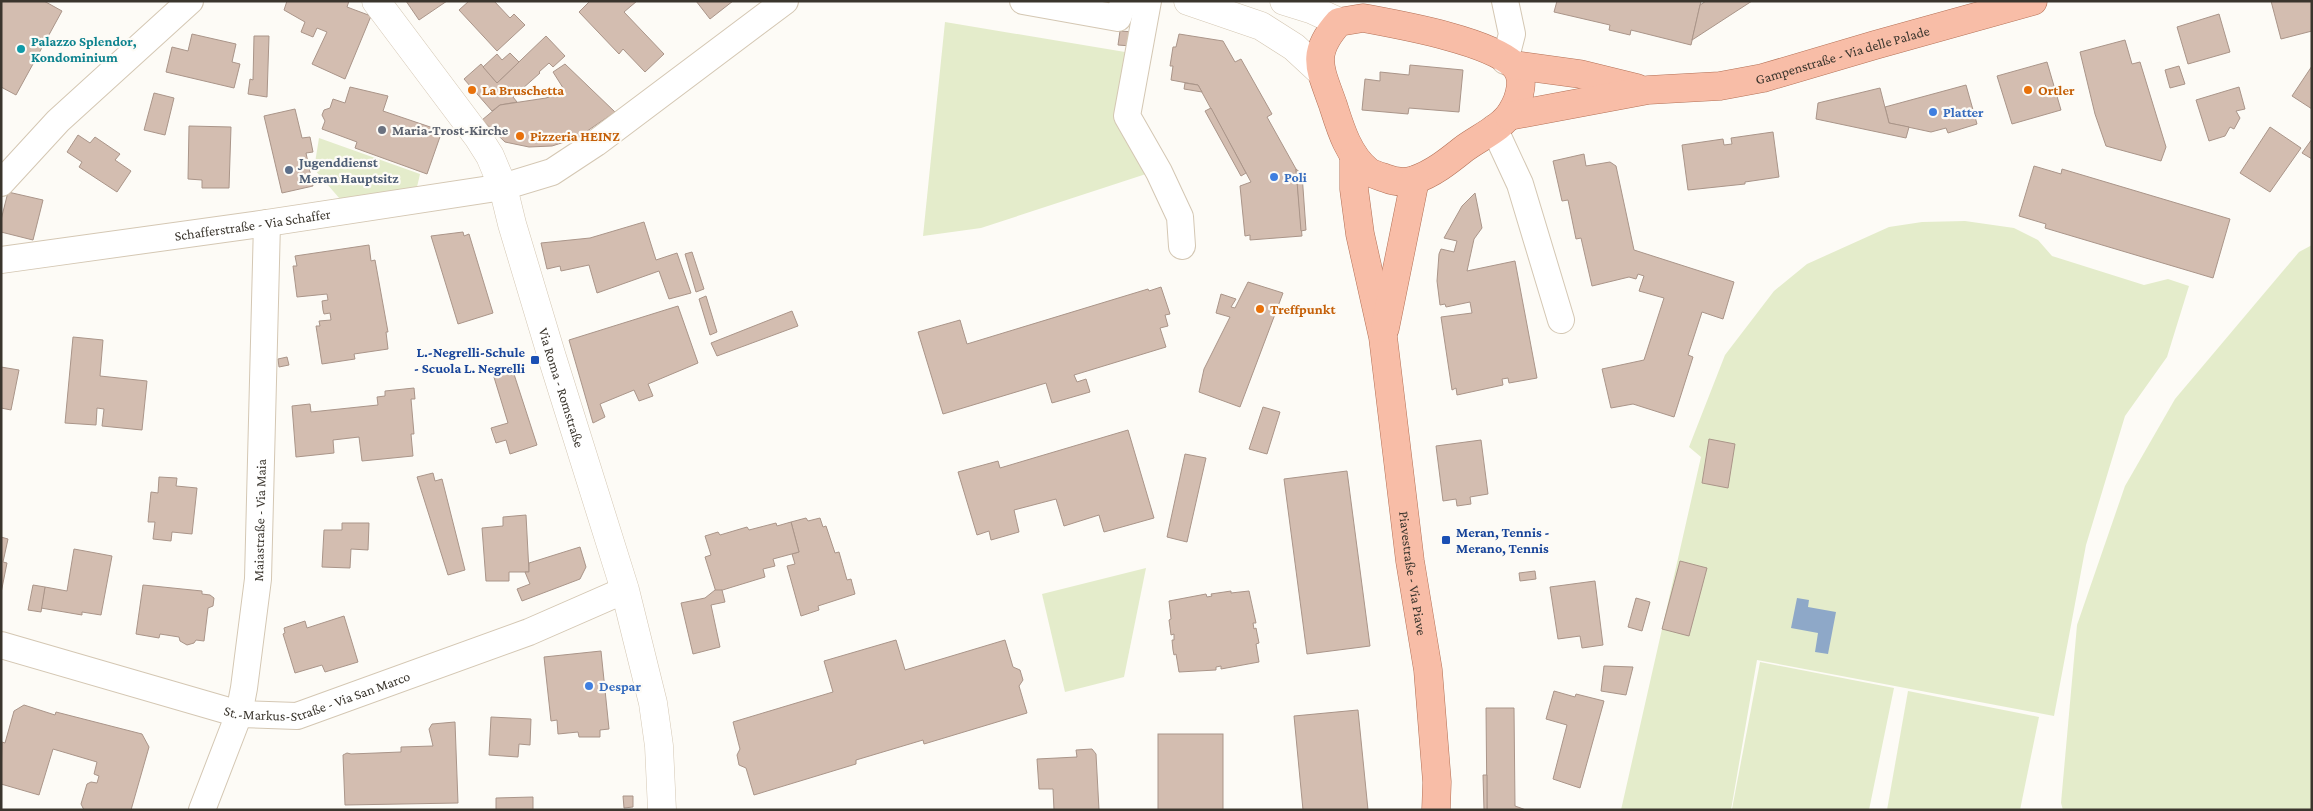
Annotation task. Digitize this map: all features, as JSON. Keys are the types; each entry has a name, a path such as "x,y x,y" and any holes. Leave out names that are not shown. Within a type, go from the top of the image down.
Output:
{"main road":[{"name":"Gampenstraße - Via delle Palade","path":"1502,122 1648,90 1720,86 1763,78 1875,44 2033,1"},
{"name":"Gampenstraße - Via delle Palade","path":"1339,22 1363,18 1440,34 1491,52 1510,63 1580,74 1648,90"},
{"path":"1339,22 1323,42 1320,54 1321,72 1342,132 1354,156 1368,171 1402,183 1415,180 1439,167 1502,122 1514,109 1521,85 1520,74 1510,63"},
{"name":"Piavestraße - Via Piave","path":"1354,156 1354,189 1360,234 1383,337 1410,561 1429,679 1437,782 1436,810"},
{"name":"Piavestraße - Via Piave","path":"1383,337 1415,180"}],"street":[{"path":"1,183 58,121 190,1"},
{"name":"Via Roma - Romstraße","path":"376,1 478,137 490,156 503,187 545,335 625,590 653,703 659,746 662,810"},
{"name":"Schafferstraße - Via Schaffer","path":"1,260 267,223 503,187 552,172 596,144 785,1"},
{"path":"1023,1 1118,18 1124,1"},
{"path":"1148,1 1127,116 1159,172 1180,217 1182,246"},
{"path":"1188,1 1261,26 1294,47 1321,72"},
{"path":"1284,1 1313,10 1339,22"},
{"path":"1504,1 1512,34 1510,63"},
{"path":"1502,122 1561,320"},
{"name":"Maiastraße - Via Maia","path":"202,810 239,714 258,579 267,223"},
{"name":"St.-Markus-Straße - Via San Marco","path":"1,645 239,714 297,716 529,632 625,590"}],"green space":[{"path":"945,22 1131,53 1146,174 981,228 923,236"},
{"path":"319,138 420,174 417,187 340,199 314,169"},
{"path":"1965,221 2014,228 2038,240 2052,256 2144,285 2168,279 2189,286 2167,357 2125,416 2086,545 2054,716 1757,660 1731,810 1621,810 1701,457 1689,447 1725,355 1774,291 1807,264 1889,227 1922,222"},
{"path":"2312,245 2312,810 2063,810 2061,803 2077,625 2125,486 2175,399 2299,252"},
{"path":"1146,568 1124,677 1065,692 1042,594"},
{"path":"1760,662 1894,688 1869,810 1732,809"},
{"path":"1908,691 2039,717 2020,810 1887,810"}],"water":[{"path":"1797,598 1809,600 1808,607 1836,612 1828,654 1815,652 1818,633 1791,628"}],"building":[{"name":"Palazzo Splendor, Kondominium","path":"1,1 44,1 62,11 16,95 1,87"},
{"path":"287,1 349,1 347,7 371,16 345,79 312,64 327,32 317,28 313,37 301,32 305,22 284,10"},
{"path":"406,1 447,1 419,20"},
{"path":"469,1 494,1 510,18 514,14 525,25 497,51 459,10"},
{"path":"590,1 637,1 624,12 664,54 645,72 623,49 619,54 579,12"},
{"path":"696,1 733,1 710,19"},
{"path":"1557,1 1701,1 1691,45 1631,30 1630,35 1609,30 1610,25 1554,12"},
{"path":"1706,1 1752,1 1692,40 1700,5"},
{"path":"2271,1 2312,1 2312,31 2281,39"},
{"path":"2219,14 2230,52 2188,64 2177,27"},
{"path":"1120,31 1134,32 1131,46 1118,45"},
{"path":"192,34 236,44 232,62 240,64 234,88 166,72 172,47 188,51"},
{"path":"1179,34 1223,41 1235,62 1241,59 1272,114 1267,117 1296,169 1302,236 1250,240 1250,235 1245,236 1240,186 1251,182 1198,85 1171,80 1173,66 1170,66 1173,47 1176,47"},
{"path":"254,36 269,36 267,97 248,94 250,79 253,80"},
{"path":"546,36 565,56 553,67 549,63 539,72 513,97 517,102 500,105 492,111 464,79 481,64 497,83"},
{"path":"2125,40 2132,64 2140,62 2166,147 2161,161 2106,146 2095,114 2080,52"},
{"path":"510,53 519,62 497,83 483,67 497,54 502,60"},
{"name":"Ortler","path":"2047,62 2061,110 2012,124 1997,76"},
{"path":"565,64 615,112 577,138 552,146 529,147 505,142 482,120 500,105 546,98 565,91 553,72"},
{"path":"1410,65 1463,70 1459,112 1409,108 1408,114 1362,110 1365,79 1380,81 1380,72 1409,75"},
{"path":"2179,66 2185,84 2170,88 2165,70"},
{"path":"2312,66 2312,109 2292,96"},
{"path":"1185,83 1198,85 1202,92 1184,89"},
{"path":"1966,85 1977,124 1948,133 1946,128 1931,132 1889,123 1885,107"},
{"name":"Maria-Trost-Kirche","path":"350,87 388,96 383,111 442,131 427,174 355,148 357,142 322,129 325,121 322,115 324,110 330,108 333,99 345,103"},
{"path":"2239,87 2245,109 2236,111 2240,118 2234,129 2230,127 2225,136 2209,141 2196,100"},
{"path":"1880,88 1889,123 1909,127 1906,138 1816,119 1818,103"},
{"path":"154,93 174,98 165,135 144,130"},
{"path":"1211,108 1246,173 1241,176 1205,111"},
{"path":"295,109 302,138 310,137 313,152 306,153 313,186 282,193 264,116"},
{"path":"189,126 231,127 229,188 202,188 202,180 188,179"},
{"path":"2270,127 2301,148 2270,192 2240,173"},
{"path":"1773,132 1779,177 1745,182 1745,184 1688,190 1682,145 1723,139 1724,145 1732,144 1731,138"},
{"path":"78,135 90,143 95,137 120,154 115,160 131,171 117,192 79,167 82,162 67,152"},
{"path":"2312,139 2312,159 2302,153"},
{"path":"1584,154 1586,166 1610,162 1616,166 1634,250 1734,282 1723,319 1702,312 1688,355 1693,357 1674,417 1633,404 1611,408 1602,369 1644,360 1664,298 1639,291 1644,276 1638,274 1636,279 1629,277 1592,286 1581,238 1576,239 1568,200 1562,201 1553,161"},
{"path":"2034,166 2061,174 2062,169 2230,219 2213,278 2045,228 2046,224 2019,216"},
{"path":"1296,169 1302,174 1306,230 1301,231"},
{"path":"8,192 43,200 33,240 1,232 1,220"},
{"path":"1475,193 1482,228 1474,239 1467,271 1515,261 1537,378 1509,383 1508,378 1502,379 1503,385 1457,395 1456,388 1452,390 1441,317 1472,313 1470,302 1446,307 1445,304 1440,305 1437,281 1439,254 1441,249 1454,252 1457,241 1444,238 1462,206"},
{"path":"644,222 656,260 677,253 691,293 669,299 659,271 597,293 589,265 561,271 560,266 547,269 541,243 590,238"},
{"path":"463,232 464,236 469,234 493,313 458,324 431,236"},
{"path":"369,245 371,261 375,260 388,332 386,332 388,349 354,354 355,359 322,364 316,326 320,326 319,321 331,320 330,313 324,314 323,310 322,301 328,300 327,294 297,297 293,266 297,266 295,256"},
{"path":"692,252 704,289 696,292 685,254"},
{"path":"1248,282 1283,293 1240,407 1199,392 1204,369 1230,317 1216,313 1221,294 1236,299 1231,307 1235,308"},
{"path":"1161,287 1170,314 1165,315 1168,326 1160,328 1166,347 1074,375 1077,382 1086,379 1090,392 1052,403 1046,383 943,414 918,332 960,320 967,344 1148,289 1149,291"},
{"path":"706,296 717,332 710,335 699,299"},
{"path":"678,306 698,363 648,384 653,396 639,401 634,390 600,404 605,417 593,423 569,340"},
{"path":"792,311 798,326 717,356 711,343"},
{"path":"73,337 103,340 100,376 147,381 142,430 102,426 104,409 97,408 96,425 65,423"},
{"path":"287,357 289,365 279,367 278,359"},
{"path":"1,367 19,370 11,410 1,408"},
{"path":"512,368 537,445 510,454 506,440 496,443 491,428 508,423 493,374"},
{"path":"414,388 415,399 411,399 414,434 411,434 413,456 362,461 359,437 333,440 334,453 296,457 292,406 310,404 311,412 378,405 377,397 385,396 385,391"},
{"path":"1263,407 1280,412 1267,454 1249,449"},
{"path":"1128,430 1154,518 1104,532 1099,515 1064,526 1056,499 1014,510 1019,532 991,540 989,531 977,535 958,472 998,461 1000,468"},
{"path":"1709,439 1735,444 1728,488 1702,483"},
{"path":"1481,440 1488,494 1470,497 1471,504 1457,506 1456,499 1443,501 1436,446"},
{"path":"1185,454 1206,458 1187,542 1167,537"},
{"path":"1347,471 1370,646 1307,654 1284,479"},
{"path":"433,473 435,481 442,479 465,570 448,575 417,477"},
{"path":"159,477 177,478 176,486 197,488 192,534 172,532 171,541 153,539 155,522 148,522 151,492 158,493"},
{"path":"526,515 529,572 509,572 509,581 486,581 482,528 503,526 503,517"},
{"path":"806,518 808,521 820,518 823,527 826,526 835,553 839,552 847,580 851,579 855,594 818,606 819,610 801,616 787,566 795,564 792,554 799,552 791,522"},
{"path":"791,522 799,552 773,559 775,566 763,569 765,577 716,592 705,557 711,555 705,536 718,532 720,535 747,527 749,530 776,523 777,526"},
{"path":"342,523 369,523 368,550 351,549 350,568 322,567 324,530 342,530"},
{"path":"1,537 8,539 3,562 7,563 1,593"},
{"path":"580,547 586,567 580,579 522,601 517,589 530,584 525,572 529,572 529,563"},
{"path":"74,549 112,556 101,615 82,612 82,615 41,608 45,587 67,591"},
{"path":"1680,561 1707,568 1689,636 1662,629"},
{"path":"1535,571 1536,579 1520,581 1519,573"},
{"path":"1595,581 1603,645 1582,648 1580,636 1558,639 1550,587"},
{"path":"33,585 45,587 41,612 28,610"},
{"path":"143,585 202,591 202,594 210,595 214,598 213,606 208,608 204,641 196,640 194,643 187,645 180,641 179,637 160,634 159,638 136,634"},
{"path":"715,590 722,590 725,602 711,605 720,647 693,654 681,603 705,598"},
{"path":"1231,591 1231,593 1249,591 1256,623 1253,623 1254,629 1256,628 1259,643 1256,644 1259,662 1221,669 1221,666 1216,667 1216,670 1179,672 1176,654 1174,655 1173,650 1172,640 1174,640 1174,634 1171,635 1169,601 1206,594 1207,597 1212,596 1211,594"},
{"path":"1636,598 1650,602 1642,631 1628,627"},
{"path":"344,616 358,662 325,672 322,665 295,673 283,634 285,633 284,628 305,621 307,628"},
{"path":"896,640 905,670 1005,640 1013,667 1020,670 1023,680 1019,686 1027,713 924,744 923,740 856,760 856,764 754,795 746,768 739,765 737,755 740,749 733,722 833,692 824,661"},
{"path":"601,651 609,729 600,730 600,737 579,737 578,732 558,734 557,720 551,721 544,657"},
{"path":"1604,666 1633,667 1626,695 1601,691"},
{"path":"1554,691 1575,697 1576,694 1604,701 1580,788 1553,779 1567,725 1546,719"},
{"path":"24,705 55,715 56,712 142,734 149,747 131,810 84,810 81,804 87,784 91,782 97,783 99,776 94,774 97,762 53,749 39,795 1,784 2,742 5,743 14,711"},
{"path":"1486,708 1514,708 1515,806 1526,810 1487,810"},
{"path":"1358,710 1368,810 1303,810 1294,716"},
{"path":"491,717 531,719 530,745 519,744 518,757 489,755"},
{"path":"455,722 458,803 345,805 343,755 347,753 401,752 401,747 433,746 429,729 432,724"},
{"path":"1158,734 1223,734 1223,810 1158,810"},
{"path":"1092,749 1096,754 1099,810 1054,810 1053,789 1039,789 1037,759 1077,757 1076,750"},
{"path":"1483,775 1487,775 1487,810 1484,810"},
{"path":"623,796 633,796 633,807 624,808"},
{"path":"533,797 533,810 496,810 496,798"}],"place":[{"name":"Palazzo Splendor, Kondominium","path":"21,49"},
{"name":"La Bruschetta","path":"472,90"},
{"name":"Ortler","path":"2028,90"},
{"name":"Platter","path":"1933,112"},
{"name":"Maria-Trost-Kirche","path":"382,130"},
{"name":"Pizzeria HEINZ","path":"520,136"},
{"name":"Jugenddienst Meran Hauptsitz","path":"289,170"},
{"name":"Poli","path":"1274,177"},
{"name":"Treffpunkt","path":"1260,309"},
{"name":"L.-Negrelli-Schule - Scuola L. Negrelli","path":"535,360"},
{"name":"Meran, Tennis - Merano, Tennis","path":"1446,540"},
{"name":"Despar","path":"589,686"}]}
